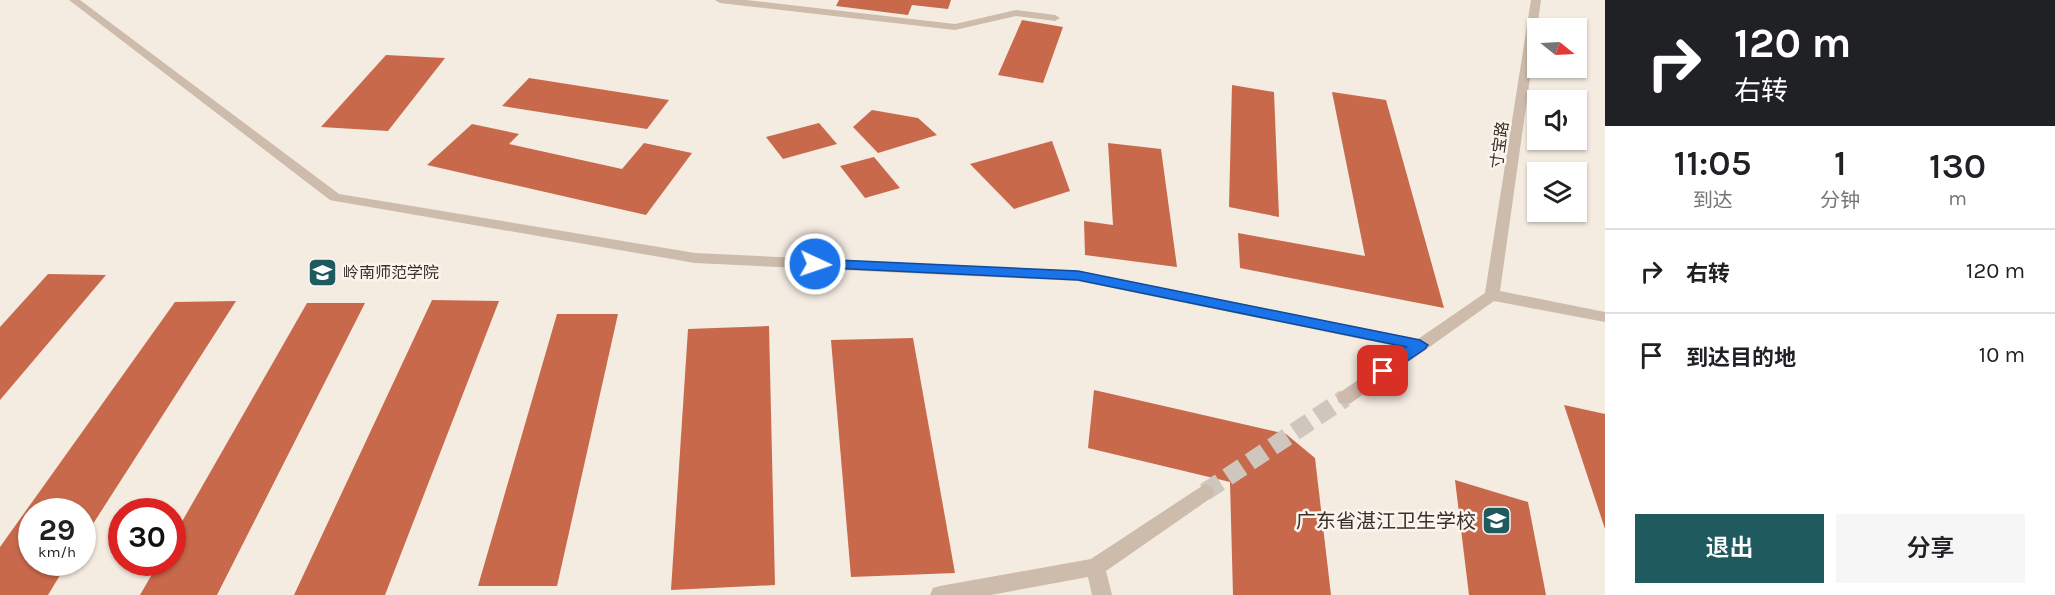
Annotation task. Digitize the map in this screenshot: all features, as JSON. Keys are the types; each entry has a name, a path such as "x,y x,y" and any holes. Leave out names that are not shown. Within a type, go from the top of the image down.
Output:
{"street":[{"path":"74,0 335,197 695,258 1078,276 1420,345"},
{"path":"720,0 955,27 1016,13 1055,18"},
{"path":"829,11 834,0"},
{"name":"寸宝路","path":"1492,295 1536,0"},
{"path":"1345,398 1492,295 1605,317"},
{"path":"940,595 1095,567 1205,492"},
{"path":"1095,567 1102,595"}],"building":[{"path":"839,0 951,0 948,9 912,5 908,15 836,6"},
{"path":"1022,20 1063,27 1043,83 998,75"},
{"path":"386,55 445,58 388,131 321,127"},
{"path":"529,78 669,100 647,129 502,106"},
{"path":"1232,85 1274,92 1279,217 1229,207"},
{"path":"1332,92 1386,100 1444,308 1240,268 1238,233 1365,256"},
{"path":"872,110 918,118 937,135 878,153 853,127"},
{"path":"819,123 837,144 783,159 766,137"},
{"path":"472,124 519,134 509,144 622,169 644,143 692,153 646,215 427,165"},
{"path":"1052,141 1070,191 1014,209 970,164"},
{"path":"1108,143 1161,149 1177,267 1085,255 1084,221 1113,225"},
{"path":"874,157 900,188 865,198 840,166"},
{"path":"48,274 106,275 0,400 0,327"},
{"path":"432,300 499,301 385,595 294,595"},
{"path":"236,301 96,519 96,498 35,498 175,302"},
{"path":"307,303 365,303 217,595 140,595 151,576 186,576 186,515"},
{"path":"557,314 618,314 557,586 478,586"},
{"path":"769,326 775,585 671,590 688,329"},
{"path":"913,338 955,573 851,577 831,340"},
{"path":"1094,390 1286,434 1315,458 1331,595 1233,595 1230,482 1088,448"},
{"path":"1564,405 1605,414 1605,529"},
{"path":"1455,480 1528,502 1546,595 1469,595"},
{"path":"18,522 18,576 60,576 48,595 0,595 0,547"}],"tunnel":[{"path":"1205,492 1345,398"}],"place":[{"name":"岭南师范学院","path":"322,272"},
{"name":"广东省湛江卫生学校","path":"1497,521"}],"route":[{"path":"815,264 1078,276 1420,345 1383,371"}]}
